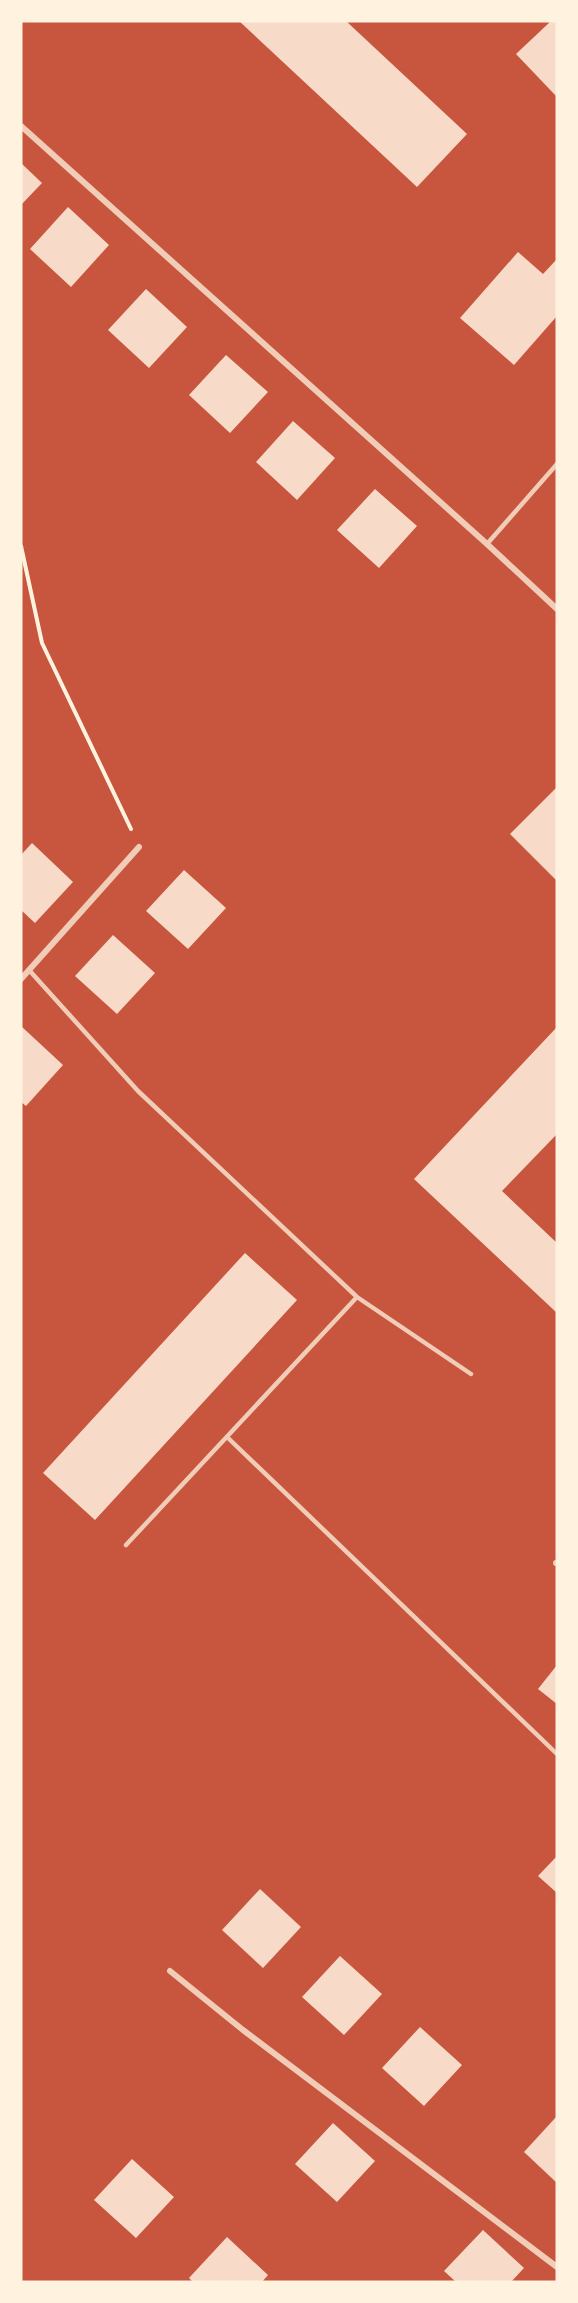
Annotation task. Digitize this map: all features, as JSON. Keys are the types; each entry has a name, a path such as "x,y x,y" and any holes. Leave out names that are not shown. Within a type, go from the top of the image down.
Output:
{"street":[{"path":"21,126 557,609"},
{"path":"21,979 139,847"},
{"path":"170,1971 243,2030 557,2267"}],"lane":[{"path":"487,544 557,464"},
{"path":"30,970 138,1091 357,1297 471,1374"},
{"path":"126,1545 357,1297"},
{"path":"226,1437 557,1754"}],"path":[{"path":"21,546 42,643 139,847"}],"building":[{"path":"239,21 346,21 467,134 417,187"},
{"path":"551,21 557,21 557,97 516,54"},
{"path":"21,163 42,183 21,205"},
{"path":"68,207 109,245 71,287 30,249"},
{"path":"518,252 543,274 557,259 557,316 514,365 460,318"},
{"path":"146,289 187,327 149,368 108,330"},
{"path":"226,355 268,392 230,433 189,395"},
{"path":"293,421 335,458 297,500 256,462"},
{"path":"375,489 417,526 379,568 337,530"},
{"path":"557,787 557,881 510,834"},
{"path":"32,843 73,882 35,923 21,910 21,855"},
{"path":"184,870 226,908 188,949 146,911"},
{"path":"113,935 155,973 117,1014 75,976"},
{"path":"21,1026 63,1065 26,1106 21,1102"},
{"path":"557,1027 557,1134 502,1191 557,1243 557,1313 414,1179"},
{"path":"245,1253 297,1300 95,1520 43,1473"},
{"path":"557,1665 557,1704 538,1689"},
{"path":"557,1856 557,1893 538,1876"},
{"path":"260,1889 301,1927 263,1968 222,1930"},
{"path":"340,1956 382,1994 344,2035 302,1997"},
{"path":"420,2027 462,2065 424,2106 382,2068"},
{"path":"557,2116 557,2183 524,2152"},
{"path":"333,2123 375,2161 337,2202 295,2164"},
{"path":"132,2159 174,2197 136,2238 94,2200"},
{"path":"483,2230 524,2268 511,2282 456,2282 444,2271"},
{"path":"227,2237 268,2275 262,2282 193,2282 189,2278"}]}
